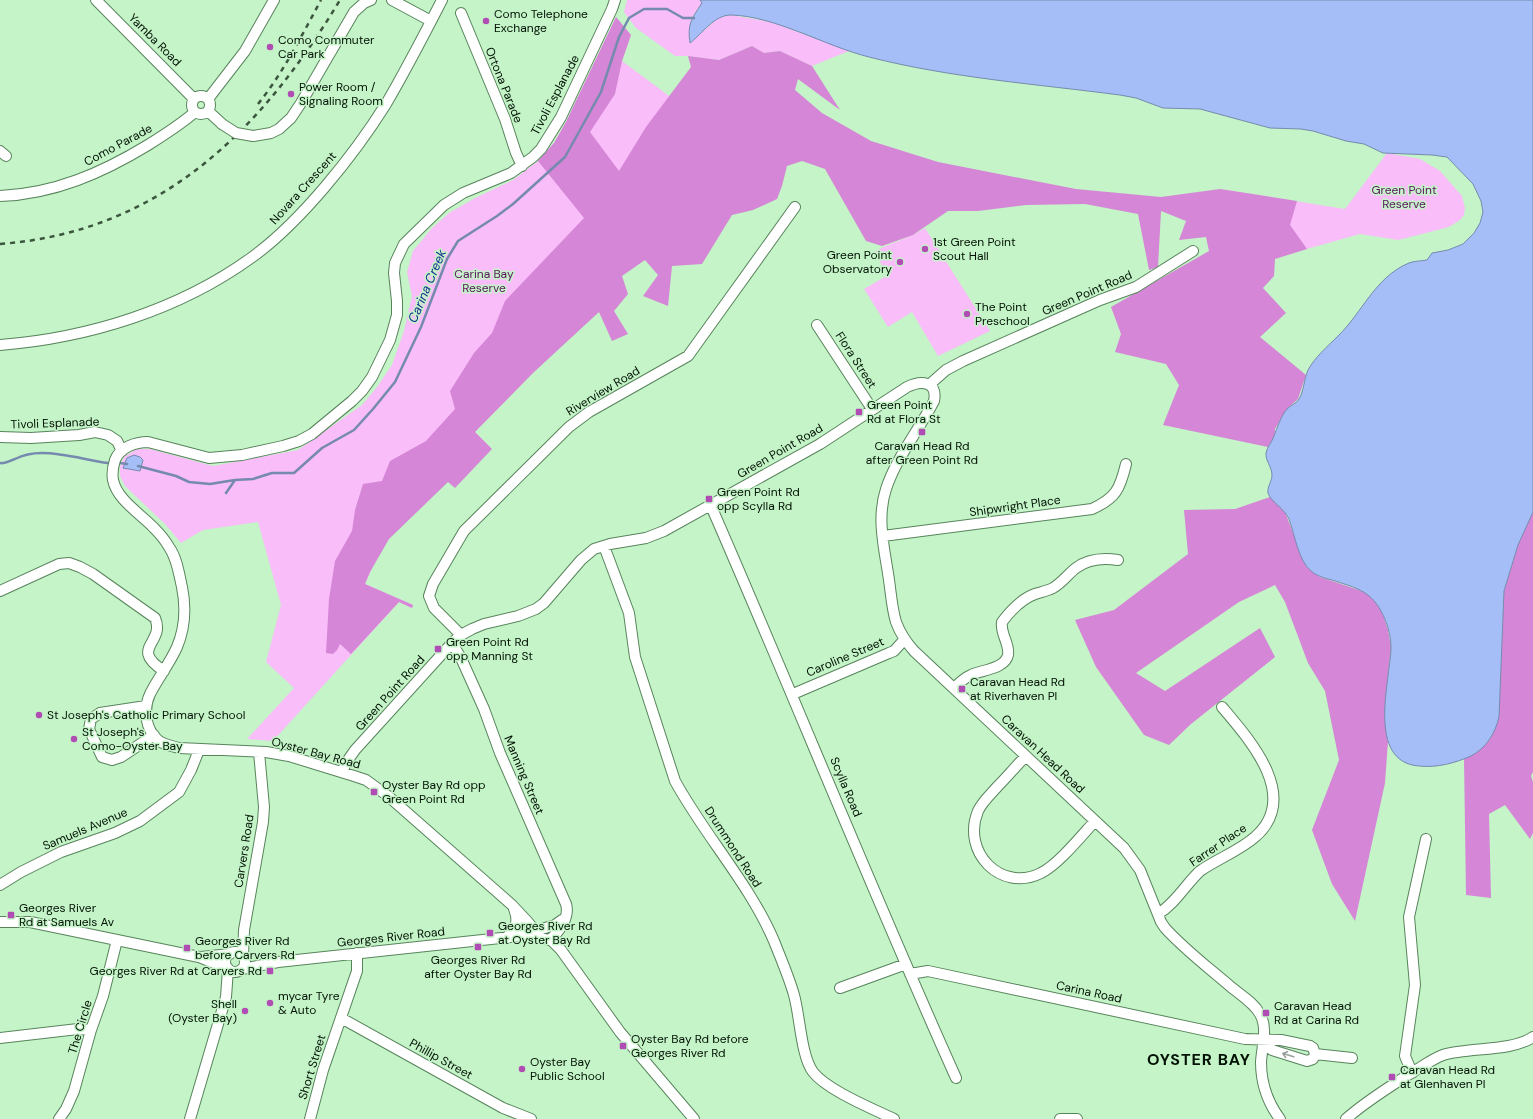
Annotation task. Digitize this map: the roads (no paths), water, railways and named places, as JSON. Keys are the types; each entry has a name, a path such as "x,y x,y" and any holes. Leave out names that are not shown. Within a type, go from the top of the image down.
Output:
{"street":[{"name":"Yamba Road","path":"96,0 194,99"},
{"path":"208,99 244,51 274,0"},
{"path":"208,111 222,124 236,133 253,136 271,133 278,129 291,118 301,104 354,12 370,0"},
{"path":"392,0 431,21"},
{"name":"Novara Crescent","path":"0,345 25,343 53,338 114,324 151,311 208,285 252,257 279,234 304,209 352,152 385,104 442,0"},
{"name":"Tivoli Esplanade","path":"0,437 31,438 79,435 95,432 108,435 117,441 122,451 140,442 148,442 202,456 219,458 283,446 299,441 312,434 362,391 372,377 382,358 390,340 397,315 394,273 395,263 404,244 435,212 447,202 463,193 502,178 522,166 541,148 554,128 613,4"},
{"name":"Ortona Parade","path":"460,14 505,119 516,154 522,166"},
{"path":"203,96 208,99 210,104 208,111 204,114 195,112 192,104 194,99 203,96"},
{"name":"Como Parade","path":"0,196 39,192 61,186 105,170 168,133 195,112"},
{"name":"Riverview Road","path":"462,635 434,608 430,602 429,596 433,584 464,531 569,426 688,356 796,207"},
{"name":"Green Point Road","path":"342,772 355,750 452,643 472,629 484,624 518,616 536,609 544,603 581,560 594,549 655,535 712,506 820,444 872,409 913,384 920,382 929,385 946,370 962,361 1100,300 1136,287 1193,251"},
{"name":"Flora Street","path":"818,325 872,409"},
{"name":"Caravan Head Road","path":"929,385 934,391 934,401 901,459 886,490 881,515 896,621 904,640 1124,848 1144,879 1165,928 1180,943 1257,1008 1263,1021 1264,1030 1261,1063 1262,1078 1274,1110 1280,1119"},
{"path":"122,451 117,456 114,463 113,480 115,486 121,496 154,528 172,551 183,592 184,614 181,636 177,648 150,694 146,706 146,718 150,731 154,735 121,757 112,760 102,757 89,729 91,719 100,713 146,706"},
{"name":"Shipwright Place","path":"883,536 1092,509 1106,502 1116,492 1122,482 1126,464"},
{"name":"Scylla Road","path":"712,506 793,694 910,974 956,1078"},
{"name":"Drummond Road","path":"604,546 629,613 635,657 676,781 683,795 736,874 773,940 794,996 804,1046 812,1070 819,1079 829,1086 894,1119"},
{"path":"954,688 972,675 999,666 1006,660 1008,648 1002,633 1002,622 1019,603 1026,598 1061,583 1077,567 1083,564 1107,559 1118,560"},
{"path":"0,591 59,564 69,564 80,567 93,574 155,618 158,628 148,650 148,656 152,662 164,671"},
{"name":"Caroline Street","path":"793,694 889,653 896,649 904,640"},
{"name":"Manning Street","path":"452,643 461,658 484,709 500,753 563,896 568,909 565,918"},
{"name":"Farrer Place","path":"1158,914 1172,905 1192,878 1200,871 1254,837 1262,830 1269,819 1274,796 1266,769 1245,734 1222,707"},
{"name":"Oyster Bay Road","path":"154,735 158,740 167,745 199,750 258,752 288,756 366,780 388,796 512,905 534,920 541,931"},
{"name":"Samuels Avenue","path":"0,885 20,872 61,852 115,834 140,821 179,792 191,770 199,750"},
{"name":"Carvers Road","path":"244,958 244,930 263,822 264,807 258,752"},
{"path":"1026,756 985,800 978,811 974,824 974,838 978,851 987,864 1000,873 1016,878 1031,877 1040,874 1054,865 1095,821"},
{"path":"1412,1073 1405,1056 1415,985 1409,917 1426,839"},
{"path":"507,937 513,931 517,920 512,905"},
{"path":"565,918 563,924 551,938 547,940 542,939 541,931 555,925 565,918"},
{"path":"0,922 30,922 199,957 228,968 233,972 240,970"},
{"name":"Carvers Road","path":"232,953 244,930"},
{"name":"Georges River Road","path":"240,970 257,968 278,962 507,937 541,931"},
{"path":"551,938 557,944 620,1032 694,1119"},
{"name":"The Circle","path":"59,1119 66,1109 74,1091 91,1030 103,996 117,940"},
{"path":"190,1119 194,1108 196,1094 226,997 228,968 226,958 232,953"},
{"path":"199,957 239,953 244,958 245,964 240,970 232,991 226,997"},
{"name":"Short Street","path":"310,1119 323,1070 357,971 357,953"},
{"name":"Georges River Road","path":"244,958 278,962"},
{"path":"840,988 906,964"},
{"name":"Carina Road","path":"910,974 928,971 1245,1039 1280,1040 1310,1046 1313,1048 1315,1054"},
{"name":"Phillip Street","path":"341,1018 503,1108 531,1119"},
{"path":"0,1038 78,1029 91,1030"},
{"path":"1346,1119 1363,1104 1386,1088 1431,1061 1444,1055 1496,1048 1527,1041 1533,1037"},
{"name":"Carina Road","path":"1263,1039 1272,1050 1307,1061 1313,1058 1315,1054"},
{"name":"Carina Road","path":"1315,1054 1352,1058"},
{"path":"194,1108 195,1119"},
{"path":"1060,1119 1077,1119"}],"water":[{"path":"700,0 1533,0 1533,512 1518,545 1504,591 1499,717 1492,735 1485,745 1476,753 1465,759 1452,763 1432,766 1419,766 1403,761 1392,751 1387,736 1385,718 1385,699 1391,643 1383,615 1372,598 1360,590 1321,577 1311,571 1303,560 1297,547 1287,515 1269,496 1268,493 1272,475 1266,456 1267,451 1285,412 1299,399 1308,370 1314,361 1347,327 1378,286 1387,277 1397,269 1409,263 1427,260 1432,253 1448,250 1463,244 1474,233 1480,223 1483,212 1481,201 1473,184 1447,157 1383,153 1364,144 1346,141 1313,131 1270,128 1200,109 1163,108 1136,98 1120,95 994,80 900,64 852,52 765,20 748,17 731,15 719,18 709,25 690,43 690,26 693,17 702,3"},
{"path":"134,455 143,460 140,471 123,468 127,458"}],"waterway":[{"name":"Carina Creek","path":"138,466 176,476 189,482 210,484 253,479 272,473 294,473 322,448 354,430 395,382 421,327 447,259 458,241 513,204 565,157 601,92 619,37 629,18 644,9 667,9 683,18 694,18"},
{"name":"Carina Creek","path":"0,463 6,463 21,456 35,453 67,455 108,463"},
{"name":"Carina Creek","path":"120,463 127,464"},
{"path":"226,493 235,480"}],"railway":[{"path":"258,104 284,67 321,0"},
{"path":"0,244 57,235 110,219 157,196 200,167 240,132 276,92 309,48 340,0"}],"place":[{"name":"Como Telephone Exchange","path":"486,21"},
{"name":"Como Commuter Car Park","path":"270,47"},
{"name":"Power Room / Signaling Room","path":"291,94"},
{"name":"1st Green Point Scout Hall","path":"925,249"},
{"name":"Green Point Observatory","path":"900,262"},
{"name":"The Point Preschool","path":"967,314"},
{"name":"Green Point Rd at Flora St","path":"859,412"},
{"name":"Caravan Head Rd after Green Point Rd","path":"922,432"},
{"name":"Green Point Rd opp Scylla Rd","path":"709,499"},
{"name":"Green Point Rd opp Manning St","path":"438,649"},
{"name":"Caravan Head Rd at Riverhaven Pl","path":"962,689"},
{"name":"St Joseph's Catholic Primary School","path":"39,715"},
{"name":"St Joseph's Como-Oyster Bay","path":"74,739"},
{"name":"Oyster Bay Rd opp Green Point Rd","path":"374,792"},
{"name":"Georges River Rd at Samuels Av","path":"11,915"},
{"name":"Georges River Rd at Oyster Bay Rd","path":"490,933"},
{"name":"Georges River Rd after Oyster Bay Rd","path":"478,947"},
{"name":"Georges River Rd before Carvers Rd","path":"187,948"},
{"name":"Georges River Rd at Carvers Rd","path":"270,971"},
{"name":"mycar Tyre & Auto","path":"270,1003"},
{"name":"Shell (Oyster Bay)","path":"245,1011"},
{"name":"Caravan Head Rd at Carina Rd","path":"1266,1013"},
{"name":"Oyster Bay Rd before Georges River Rd","path":"623,1046"},
{"name":"Oyster Bay Public School","path":"522,1069"},
{"name":"Caravan Head Rd at Glenhaven Pl","path":"1392,1077"}],"district":[{"name":"OYSTER BAY","path":"1199,1059"}],"park label":[{"name":"Green Point Reserve","path":"1404,197"},
{"name":"Carina Bay Reserve","path":"484,281"}]}
